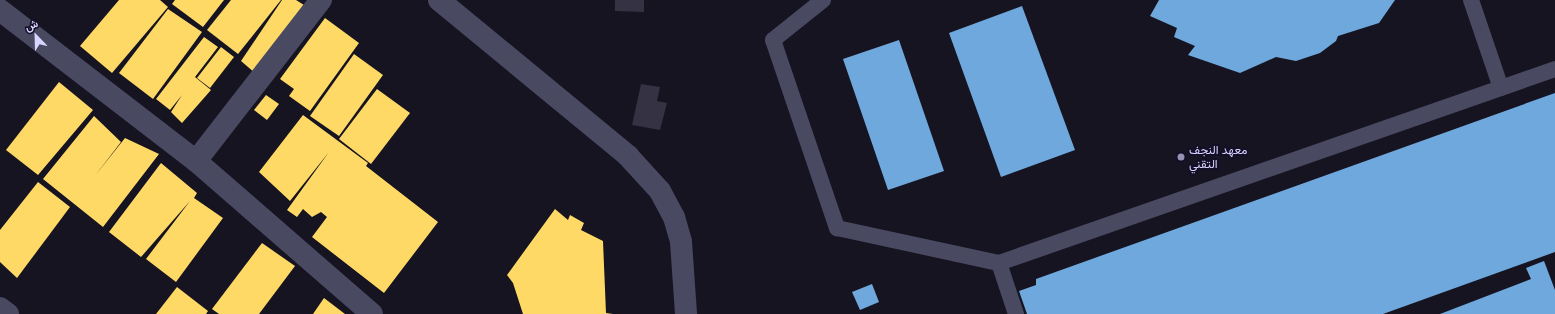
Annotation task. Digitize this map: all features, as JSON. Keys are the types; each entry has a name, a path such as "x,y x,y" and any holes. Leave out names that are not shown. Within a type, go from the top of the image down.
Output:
{"street":[{"path":"196,161 321,0"},
{"path":"439,0 628,156 660,191 674,217 681,242 686,314"},
{"path":"0,10 196,161 372,314"},
{"path":"0,308 8,314"}],"lane":[{"path":"823,0 773,40 837,228 999,263 1555,69"},
{"path":"1471,0 1501,88"},
{"path":"999,263 1016,314"}],"building: سكن":[{"path":"119,0 160,0 168,7 112,73 80,46"},
{"path":"175,0 224,0 203,27 172,4"},
{"path":"231,0 281,0 238,54 207,30"},
{"path":"282,0 296,0 304,5 255,73 241,61"},
{"path":"168,9 202,32 153,99 119,73"},
{"path":"325,18 359,43 310,111 289,96 294,89 280,79"},
{"path":"204,37 218,47 195,77 211,90 182,123 171,112 182,95 170,110 156,99"},
{"path":"221,47 234,57 210,88 197,78"},
{"path":"354,54 383,75 339,136 310,116"},
{"path":"59,82 93,110 38,175 6,150"},
{"path":"377,89 410,113 371,164 339,139"},
{"path":"266,95 279,104 267,120 254,110"},
{"path":"303,115 368,163 366,166 438,222 384,293 312,237 327,217 321,212 312,217 303,209 297,217 287,210 329,152 290,201 259,172"},
{"path":"94,116 121,142 94,177 125,138 159,154 103,227 43,179"},
{"path":"161,163 197,193 194,198 223,218 176,282 146,259 190,201 141,257 109,232"},
{"path":"38,182 70,207 17,278 0,262 0,230"},
{"path":"555,209 568,220 570,215 584,223 581,230 603,241 606,313 613,314 523,314 513,283 507,275"},
{"path":"262,243 295,266 259,314 219,314 212,309"},
{"path":"177,287 208,311 206,314 156,314"},
{"path":"324,298 345,314 313,314"}],"building: مدارس":[{"path":"1159,0 1395,0 1379,23 1338,36 1336,41 1320,53 1296,61 1276,57 1240,73 1188,55 1195,46 1174,37 1177,28 1150,16"},
{"path":"1022,6 1075,150 1001,177 949,33"},
{"path":"899,40 944,171 888,190 843,59"},
{"path":"1555,93 1555,252 1383,314 1027,314 1019,291 1036,285 1036,279"},
{"path":"1544,261 1555,290 1555,314 1440,314 1531,279 1526,268"},
{"path":"872,284 879,302 860,310 852,292"}],"building: أخرى":[{"path":"615,0 644,0 644,12 615,11"},
{"path":"641,84 660,87 657,101 667,103 660,130 632,125"}],"place":[{"name":"معهد النجف التقني","path":"1181,157"}]}
